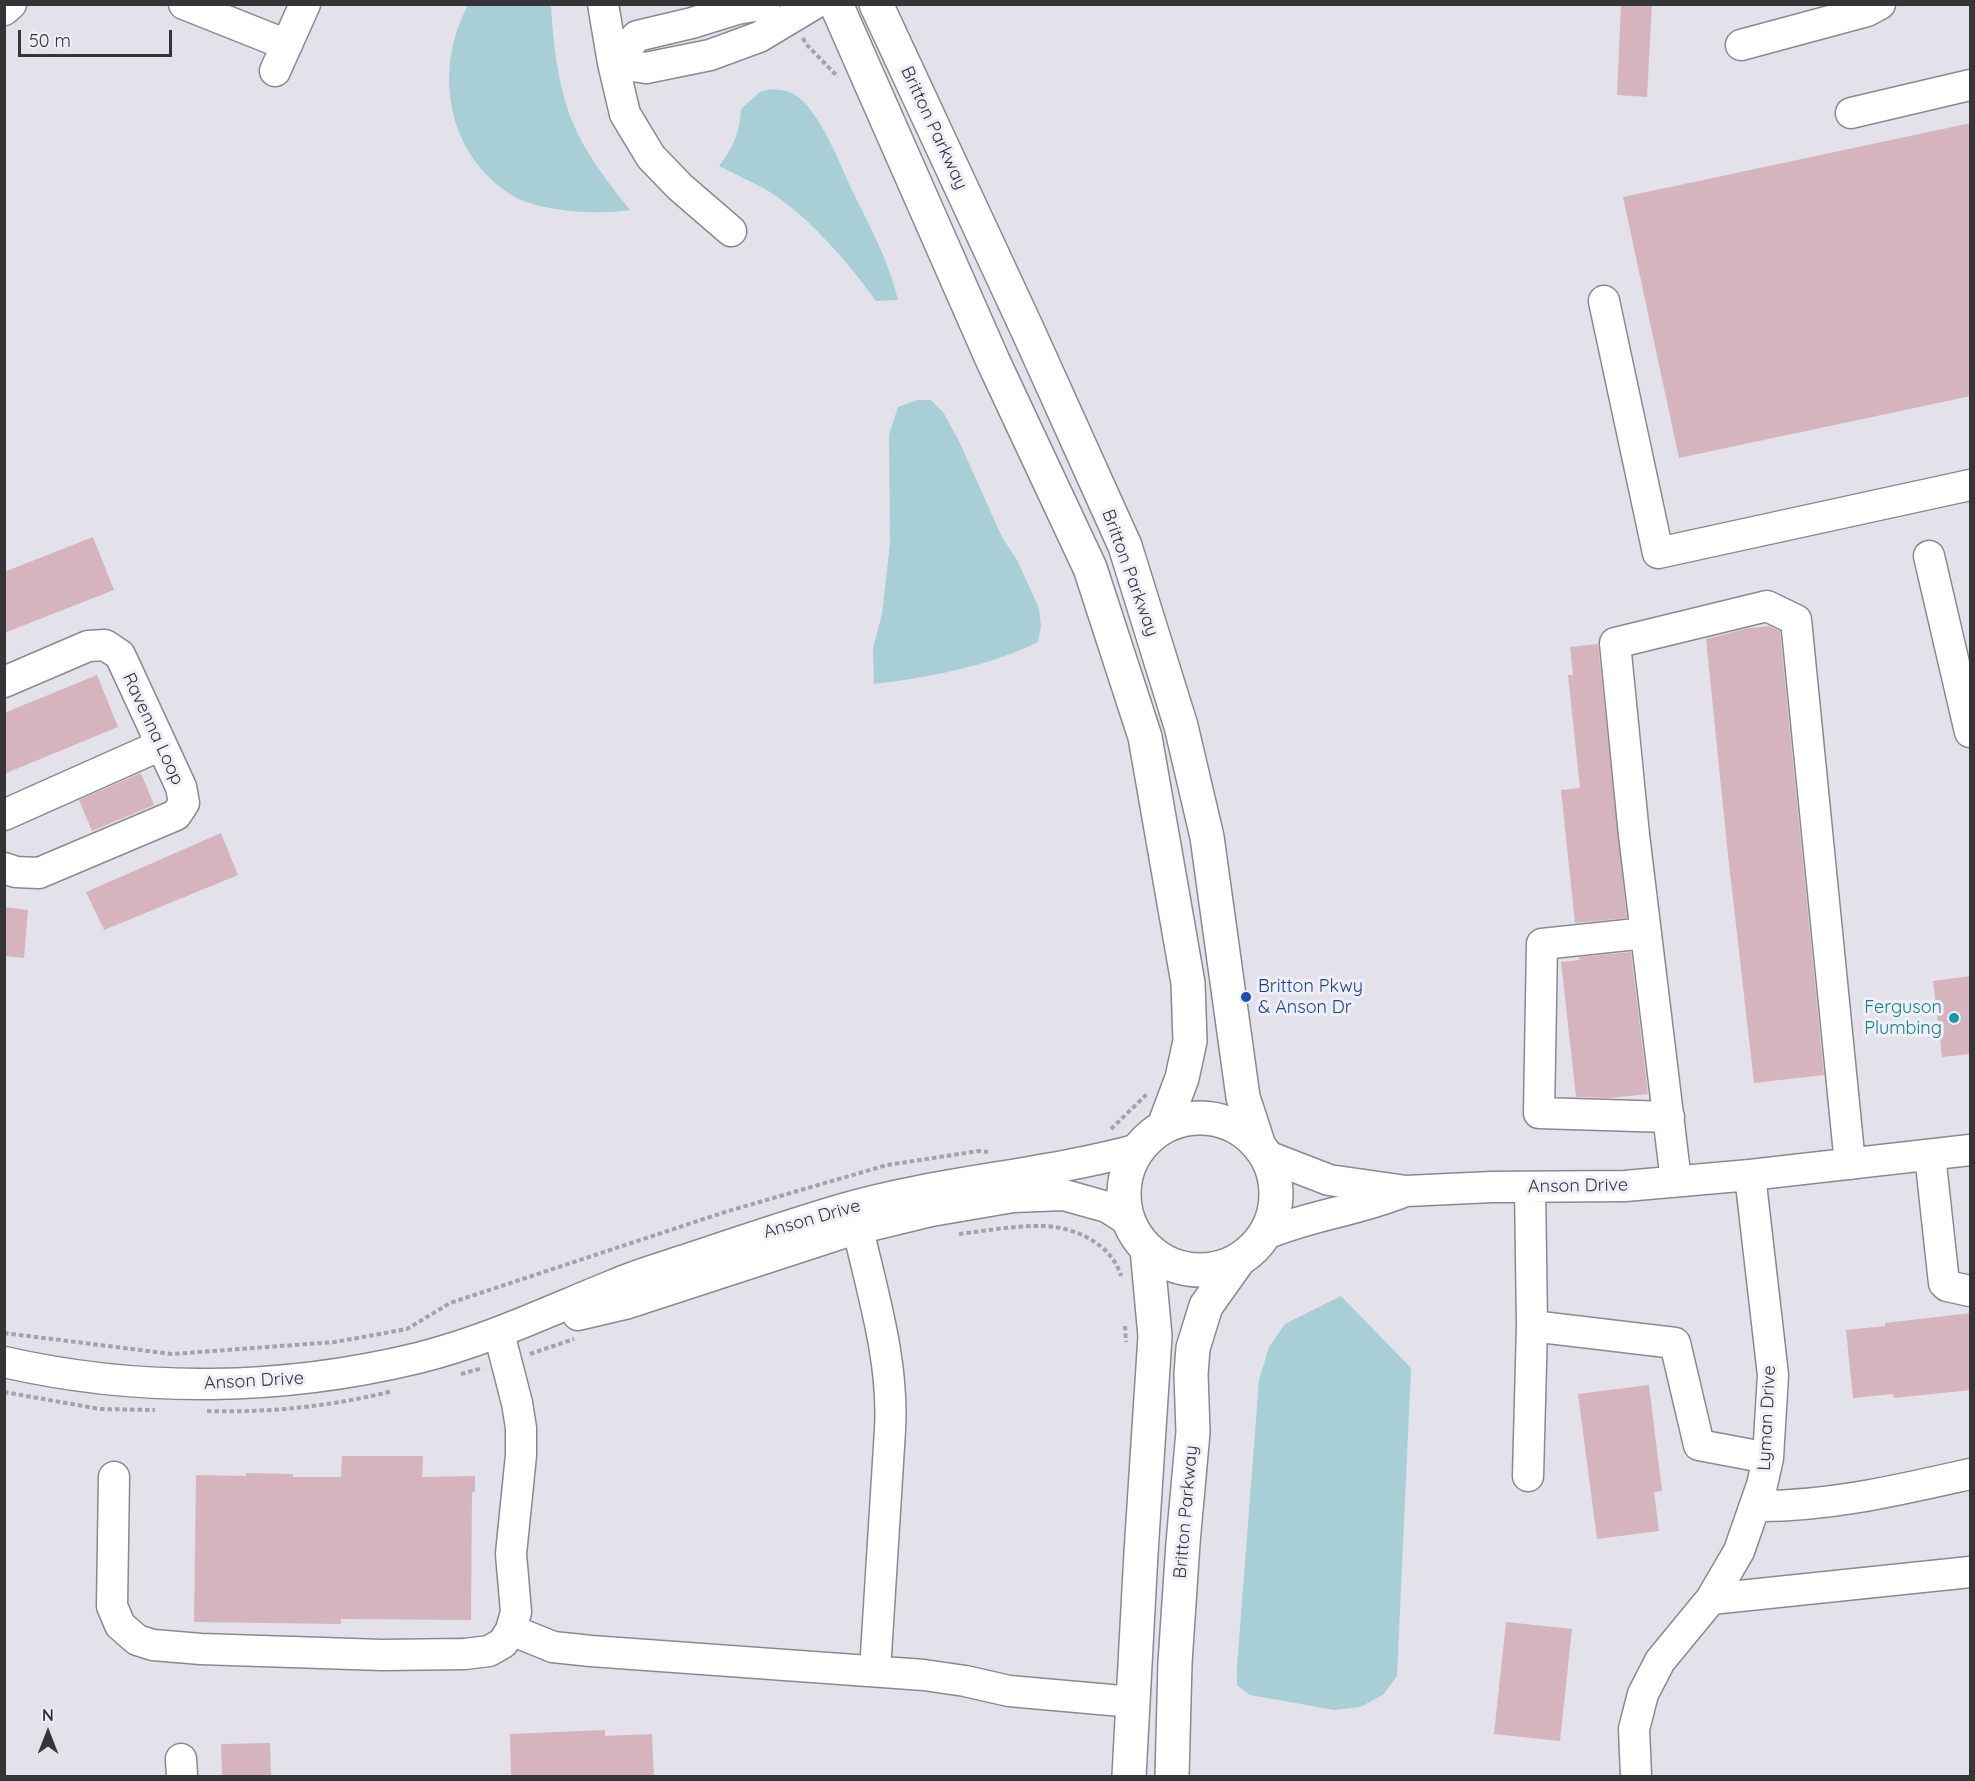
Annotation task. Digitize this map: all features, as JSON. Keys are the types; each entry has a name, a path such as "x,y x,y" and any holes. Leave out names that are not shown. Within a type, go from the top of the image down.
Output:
{"main road":[{"name":"Britton Parkway","path":"836,4 993,361 1090,568 1145,737 1188,983 1190,1041 1182,1078 1164,1126"},
{"name":"Britton Parkway","path":"876,4 1029,331 1125,546 1181,726 1207,837 1243,1097 1263,1150"},
{"path":"1188,1118 1214,1118 1238,1127 1263,1150 1277,1184 1276,1206 1269,1228 1256,1247 1238,1261 1215,1269 1191,1270 1167,1263 1147,1249 1132,1230 1124,1208 1124,1184 1131,1160 1144,1141 1164,1126 1188,1118"},
{"path":"1129,1776 1155,1336 1147,1249"},
{"name":"Britton Parkway","path":"1172,1776 1175,1663 1193,1432 1191,1374 1193,1348 1206,1306 1238,1261"}],"street":[{"path":"4,10 10,4"},
{"path":"184,4 281,58 305,4"},
{"path":"603,4 625,114 651,157 731,231"},
{"path":"613,63 637,36 737,9 765,4"},
{"path":"1741,45 1867,11 1880,4"},
{"path":"613,63 646,69 710,56 759,37 804,10"},
{"path":"1851,113 1971,85"},
{"path":"1604,301 1658,553 1971,485"},
{"path":"1929,556 1971,732"},
{"path":"1676,1181 1646,933 1615,644 1767,606 1796,620 1850,1164"},
{"name":"Ravenna Loop","path":"4,682 88,646 105,645 120,656 181,787 184,803 176,815 39,873 16,872 4,868"},
{"path":"4,815 161,746"},
{"path":"1646,933 1542,944 1539,1113 1669,1116"},
{"name":"Anson Drive","path":"499,1333 619,1282 843,1209 926,1189 1096,1160 1138,1149"},
{"name":"Anson Drive","path":"1263,1150 1329,1180 1406,1191 1625,1185 1750,1175"},
{"path":"1750,1175 1971,1150"},
{"path":"1930,1155 1944,1283 1947,1286 1971,1291"},
{"name":"Lyman Drive","path":"1636,1776 1634,1729 1643,1694 1660,1661 1711,1599 1739,1551 1755,1506 1768,1458 1773,1375 1750,1175"},
{"path":"1528,1476 1532,1326 1530,1187"},
{"name":"Anson Drive","path":"1264,1235 1290,1224 1379,1202 1406,1191"},
{"name":"Anson Drive","path":"4,1362 76,1376 160,1384 215,1385 325,1376 408,1360 499,1333 625,1304 767,1256 858,1229 943,1209 1013,1197 1064,1196 1107,1207 1129,1221"},
{"path":"858,1229 888,1365 891,1390 891,1430 875,1671"},
{"path":"1532,1326 1675,1343 1699,1445 1768,1458"},
{"path":"114,1477 112,1606 120,1625 137,1640 153,1645 201,1649 382,1655 465,1654 489,1651 503,1643 511,1630 516,1612 511,1554 521,1455 521,1428 508,1362 499,1333"},
{"path":"1755,1506 1782,1506 1876,1495 1971,1474"},
{"path":"1711,1599 1971,1572"},
{"path":"511,1630 553,1647 875,1671 965,1680 1010,1691 1133,1702"}],"path":[{"path":"804,10 806,44 839,78"},
{"path":"1108,1132 1147,1094 1151,1086"},
{"path":"4,1333 172,1354 335,1342 407,1329 450,1303 725,1212 887,1165 979,1151 989,1152"},
{"path":"958,1234 1039,1225 1079,1233 1105,1250 1117,1264 1123,1280"},
{"path":"1125,1322 1126,1344"},
{"path":"450,1377 508,1362 575,1339"},
{"path":"206,1411 241,1412 352,1401 396,1390"},
{"path":"4,1392 100,1409 159,1410"}],"water":[{"path":"468,5 551,5 561,87 574,126 604,176 630,210 587,212 538,206 513,196 490,178 473,158 460,135 452,110 449,83 451,57 457,30"},
{"path":"770,89 796,95 818,121 878,243 898,300 876,301 853,270 796,211 765,189 719,166 735,139 741,109 760,92"},
{"path":"917,400 931,400 943,412 958,439 1002,537 1017,560 1039,608 1041,627 1038,642 1000,658 936,674 874,684 873,648 882,614 890,543 889,435 898,407"},
{"path":"1341,1296 1411,1368 1397,1676 1383,1695 1360,1707 1334,1710 1250,1695 1237,1685 1237,1666 1259,1380 1269,1347 1285,1324"}],"building":[{"path":"1621,4 1652,4 1647,97 1617,95"},
{"path":"1971,123 1971,396 1679,458 1623,197"},
{"path":"93,537 114,590 4,633 4,572"},
{"path":"1769,626 1780,631 1824,1075 1754,1083 1706,639 1749,628"},
{"path":"1598,644 1627,918 1575,923 1561,790 1580,788 1568,675 1573,675 1570,647"},
{"path":"97,675 118,727 4,774 4,713"},
{"path":"141,773 154,805 92,831 79,800"},
{"path":"221,833 238,875 104,930 86,892"},
{"path":"4,907 28,910 24,958 4,956"},
{"path":"1631,952 1648,1094 1610,1098 1576,1097 1561,962 1579,960 1579,957"},
{"name":"Ferguson Plumbing","path":"1971,976 1971,1054 1942,1057 1933,981"},
{"path":"1971,1313 1971,1390 1894,1398 1893,1394 1853,1398 1846,1330"},
{"path":"1649,1385 1662,1491 1654,1492 1659,1531 1597,1539 1578,1394"},
{"path":"342,1456 423,1456 422,1477 475,1476 475,1491 472,1493 471,1620 341,1619 341,1624 194,1622 196,1475 246,1476 246,1473 293,1474 293,1477 341,1477"},
{"path":"1506,1622 1572,1629 1560,1741 1494,1734"},
{"path":"605,1730 605,1736 652,1734 654,1776 511,1776 510,1734"},
{"path":"270,1743 271,1776 222,1776 221,1744"}],"place":[{"name":"Britton Pkwy & Anson Dr","path":"1246,997"},
{"name":"Ferguson Plumbing","path":"1954,1018"}]}
